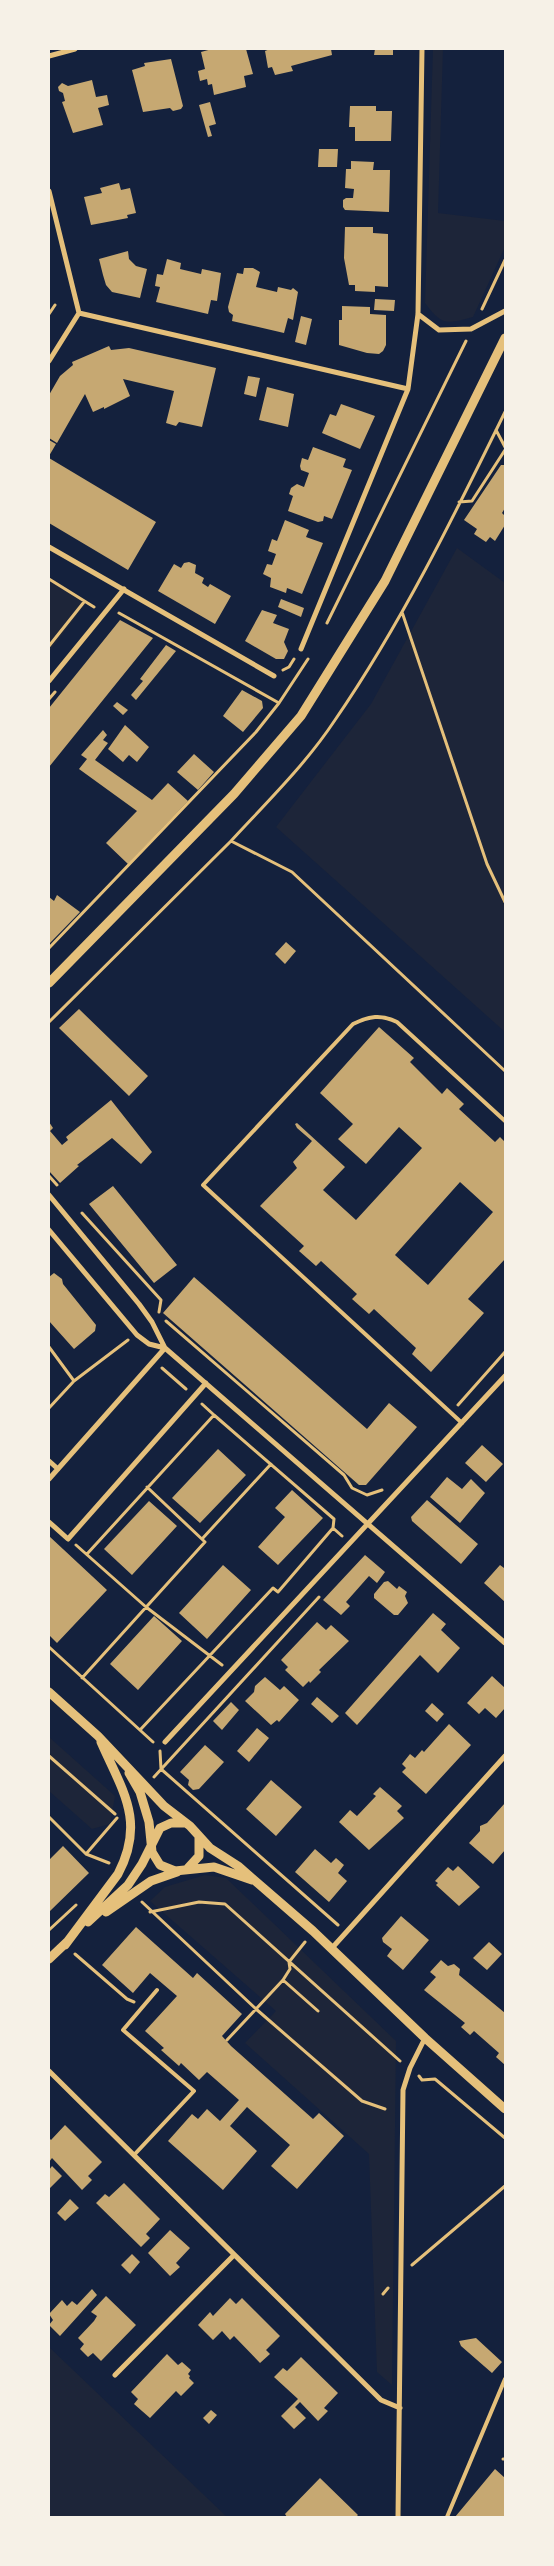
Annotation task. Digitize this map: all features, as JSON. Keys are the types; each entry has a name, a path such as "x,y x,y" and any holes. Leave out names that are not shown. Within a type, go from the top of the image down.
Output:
{"street":[{"path":"49,56 75,49"},
{"path":"301,649 408,389 418,314 422,49"},
{"path":"49,191 79,313 49,360"},
{"path":"418,314 439,330 472,329 505,311"},
{"path":"79,313 408,389"},
{"path":"49,984 234,794 301,716 385,580 505,338"},
{"path":"49,546 274,676"},
{"path":"49,681 124,589"},
{"path":"49,1195 139,1304 152,1322 165,1348 505,1643"},
{"path":"49,1230 137,1336 150,1344 165,1348"},
{"path":"49,1479 165,1348"},
{"path":"165,1742 505,1376"},
{"path":"49,1522 68,1539 206,1383"},
{"path":"49,1461 58,1469"},
{"path":"49,1692 98,1736 164,1806 193,1829 206,1844 238,1866 313,1931 424,2038 505,2109"},
{"path":"65,1945 118,1874 125,1861 131,1839 132,1828 128,1806 98,1736"},
{"path":"112,1751 140,1792 152,1842 152,1852 157,1861 165,1868 182,1870 214,1867 255,1881"},
{"path":"332,1948 505,1756"},
{"path":"49,1959 128,1885 142,1864 155,1834 165,1825 176,1822 193,1829 200,1841 200,1851 194,1863 182,1870 144,1885 65,1945"},
{"path":"398,2517 403,2090 410,2068 424,2038"},
{"path":"49,2071 381,2400 400,2408"},
{"path":"115,2375 234,2255"}],"lane":[{"path":"462,1423 203,1185 353,1024 373,1016 389,1018 397,1022 505,1120"},
{"path":"134,2155 194,2091 123,2030 157,1990"},
{"path":"447,2517 505,2379"}],"path":[{"path":"324,628 505,260"},
{"path":"49,314 55,304"},
{"path":"49,1022 231,840 288,779 335,721 402,612 505,412"},
{"path":"459,502 472,501 505,448 496,430"},
{"path":"49,580 113,619 119,613 278,702"},
{"path":"49,646 84,601"},
{"path":"402,612 487,864 505,902"},
{"path":"49,948 256,732 311,655 301,649 289,667 274,676"},
{"path":"231,840 292,872 505,1071"},
{"path":"49,1176 63,1192"},
{"path":"76,1206 161,1300 159,1312 163,1319 344,1476 352,1488 367,1495 382,1490 388,1483"},
{"path":"49,1408 74,1382 129,1340 334,1518 333,1528 278,1592 273,1588 209,1654 140,1730"},
{"path":"49,1347 74,1382"},
{"path":"451,1413 505,1352"},
{"path":"87,1554 214,1415"},
{"path":"202,1539 271,1464"},
{"path":"82,1678 205,1542 147,1487"},
{"path":"68,1539 146,1607 230,1672"},
{"path":"162,1769 320,1596"},
{"path":"49,1647 160,1749 162,1769 326,1915"},
{"path":"49,1756 118,1817 86,1854"},
{"path":"49,1817 86,1854 110,1864"},
{"path":"385,2109 362,2102 150,1912 199,1902 225,1904 386,2050 410,2068 422,2080 435,2079 505,2138"},
{"path":"227,2040 283,1980 290,1969 290,1962 313,1931"},
{"path":"65,1945 127,1999 142,2006"},
{"path":"283,1980 318,2011"},
{"path":"383,2294 401,2274 505,2186"}],"shaded area":[{"path":"433,49 443,49 438,213 505,221 505,247 473,317 450,322 436,316 425,303"},
{"path":"457,548 505,583 505,1032 276,827 371,704"},
{"path":"49,577 88,601 49,652"},
{"path":"49,1737 115,1796 110,1824 92,1829 49,1791"},
{"path":"205,1875 226,1878 396,2041 392,2385 377,2372 369,2154 245,2043 276,2011 150,1901 165,1887"},
{"path":"49,2347 227,2517 49,2517"}],"building":[{"path":"212,49 246,49 253,74 244,76 246,87 214,95 212,84 208,85 207,79 200,81 198,71 205,69 201,52"},
{"path":"270,49 331,49 332,55 291,66 293,71 275,75 272,67 268,68 265,51"},
{"path":"375,49 393,49 393,55 374,55"},
{"path":"171,59 183,106 181,109 173,111 170,108 143,112 132,70 145,66 144,63"},
{"path":"92,80 96,97 107,95 109,105 98,108 103,125 73,133 62,102 65,101 63,93 59,91 58,87 62,83 68,86"},
{"path":"210,102 216,124 209,126 212,136 208,137 199,105"},
{"path":"350,106 376,106 376,111 392,111 391,141 355,141 355,127 349,127"},
{"path":"319,149 338,149 337,167 318,167"},
{"path":"351,161 374,162 373,170 390,170 389,212 345,210 343,200 353,198 354,189 345,188 346,169 351,169"},
{"path":"119,183 121,190 130,188 136,213 127,215 128,218 91,225 84,197 102,193 100,188"},
{"path":"345,227 373,227 373,233 388,234 388,287 375,286 375,292 355,291 355,285 349,285 344,258"},
{"path":"128,251 129,259 136,266 147,269 140,298 112,292 106,285 103,275 99,259"},
{"path":"167,259 181,263 180,269 201,274 202,269 221,273 217,301 211,300 208,314 156,302 160,287 155,286 157,274 163,275"},
{"path":"244,268 253,268 260,272 256,287 277,292 278,287 291,290 293,288 298,292 293,320 288,318 284,333 232,321 233,315 229,312 228,307 237,273 243,274"},
{"path":"375,299 395,300 394,311 374,310"},
{"path":"342,306 370,307 370,314 386,315 386,345 383,351 379,354 367,353 339,345 339,320 342,320"},
{"path":"301,316 312,319 306,345 295,342"},
{"path":"109,346 111,350 129,348 216,368 202,427 179,422 176,426 166,423 174,391 123,379 130,396 104,409 104,407 93,412 85,394 57,443 49,438 49,395 60,376 73,365 72,362"},
{"path":"248,376 260,378 256,397 244,394"},
{"path":"267,387 294,394 288,427 259,420"},
{"path":"341,404 375,416 360,449 322,433 330,414 336,416"},
{"path":"49,440 56,444 49,456"},
{"path":"313,447 346,459 343,467 352,470 332,519 324,516 323,521 318,522 288,511 293,496 289,494 291,488 297,484 304,487 309,473 301,470 302,458 308,460"},
{"path":"49,458 156,522 128,570 49,523"},
{"path":"501,465 505,465 505,508 502,513 505,516 505,525 495,541 490,537 486,542 474,534 477,529 464,520"},
{"path":"285,520 309,530 306,537 323,543 302,594 287,588 286,593 270,587 271,578 263,574 267,564 272,565 276,554 268,551 272,539 277,541"},
{"path":"189,562 196,565 195,573 204,578 202,583 208,587 210,584 231,596 215,624 158,591 174,564 181,568 184,563"},
{"path":"281,599 304,608 301,617 278,607"},
{"path":"262,610 277,615 273,623 289,629 284,642 288,651 284,659 276,659 245,641"},
{"path":"120,620 153,638 49,767 49,708"},
{"path":"166,645 176,651 136,700 131,695 143,681 140,679"},
{"path":"242,690 262,701 263,708 243,732 223,716"},
{"path":"117,702 128,710 123,715 113,706"},
{"path":"125,725 149,747 137,762 129,755 123,762 108,749"},
{"path":"103,730 107,735 103,740 108,743 95,760 152,800 168,783 188,801 128,864 106,843 137,811 79,769 87,759 81,755"},
{"path":"194,754 214,772 198,790 177,772"},
{"path":"57,895 80,912 50,943 49,897 54,901"},
{"path":"286,942 296,951 285,964 275,954"},
{"path":"79,1009 148,1076 129,1096 59,1028"},
{"path":"379,1027 414,1058 410,1062 442,1094 447,1088 464,1104 459,1109 495,1142 500,1137 505,1142 505,1259 468,1299 484,1313 431,1372 412,1354 416,1348 374,1309 369,1314 352,1299 357,1294 321,1261 316,1266 299,1251 304,1246 260,1206 297,1168 293,1162 312,1141 297,1128 295,1124 297,1123 345,1167 323,1190 356,1220 422,1148 399,1127 366,1164 338,1139 353,1124 320,1093","holes":["460,1182 493,1212 428,1285 395,1255"]},
{"path":"111,1100 152,1152 141,1164 112,1138 77,1165 79,1166 60,1183 49,1171 49,1122 53,1128 50,1131 62,1145 68,1140 66,1137"},
{"path":"113,1186 177,1265 154,1283 89,1204"},
{"path":"54,1273 62,1279 63,1284 96,1325 95,1331 74,1349 49,1321 49,1277"},
{"path":"194,1277 367,1429 389,1403 417,1427 366,1485 359,1485 163,1313"},
{"path":"482,1445 503,1464 486,1482 465,1463"},
{"path":"218,1449 246,1475 200,1523 172,1498"},
{"path":"447,1477 462,1489 471,1479 485,1493 460,1523 430,1497"},
{"path":"292,1490 323,1518 278,1565 258,1547 285,1517 275,1508"},
{"path":"427,1500 478,1544 461,1564 412,1521 411,1517"},
{"path":"149,1501 177,1526 132,1575 104,1549"},
{"path":"49,1536 107,1590 57,1643 49,1635"},
{"path":"365,1555 385,1572 377,1583 369,1576 346,1602 350,1606 341,1615 323,1600"},
{"path":"223,1565 251,1590 207,1639 179,1613"},
{"path":"500,1565 504,1568 505,1566 505,1602 484,1583"},
{"path":"388,1581 397,1589 399,1586 407,1592 405,1596 408,1603 398,1615 394,1615 374,1598 374,1594 384,1582"},
{"path":"433,1613 446,1624 441,1630 460,1648 438,1673 420,1655 357,1725 345,1713"},
{"path":"154,1616 182,1641 138,1690 110,1664"},
{"path":"317,1622 326,1630 331,1625 349,1641 319,1670 321,1672 310,1683 309,1681 303,1687 285,1670 288,1667 281,1660"},
{"path":"492,1676 505,1688 505,1708 496,1718 485,1708 479,1714 467,1703"},
{"path":"265,1677 280,1690 284,1686 299,1700 279,1722 277,1720 271,1725 245,1701 254,1692 255,1686"},
{"path":"317,1697 339,1716 332,1723 311,1704"},
{"path":"231,1702 239,1710 222,1730 213,1721"},
{"path":"432,1703 444,1714 437,1722 425,1711"},
{"path":"449,1724 471,1745 426,1794 402,1772 406,1768 402,1764 410,1754 415,1758 422,1750 424,1752"},
{"path":"257,1728 269,1738 249,1762 237,1751"},
{"path":"205,1745 224,1762 199,1789 193,1790 188,1785 189,1780 180,1772"},
{"path":"271,1780 302,1807 276,1836 246,1809"},
{"path":"380,1787 402,1806 397,1811 404,1818 369,1850 339,1822 350,1810 357,1816 376,1796 373,1794"},
{"path":"505,1803 505,1850 493,1864 469,1843 480,1831 480,1826 487,1823"},
{"path":"63,1846 89,1873 49,1912 49,1860"},
{"path":"315,1849 331,1863 336,1858 344,1865 338,1873 347,1881 329,1902 295,1872"},
{"path":"458,1866 480,1887 459,1906 436,1885 438,1883 435,1881 448,1867 453,1871"},
{"path":"401,1916 429,1940 403,1970 387,1956 392,1949 383,1942 382,1938"},
{"path":"136,1927 193,1978 197,1973 242,2014 222,2036 231,2046 313,2119 319,2113 344,2136 297,2189 271,2166 290,2145 247,2107 230,2126 257,2151 223,2190 168,2141 192,2114 198,2119 207,2109 220,2121 239,2100 207,2072 199,2080 181,2063 179,2066 161,2050 164,2048 145,2031 177,1996 150,1973 133,1993 102,1965"},
{"path":"489,1942 502,1954 487,1970 473,1958"},
{"path":"441,1960 448,1966 454,1964 460,1969 459,1975 505,2013 505,2065 496,2057 499,2053 474,2031 470,2035 461,2027 465,2023 424,1990 436,1977 430,1972"},
{"path":"65,2125 102,2162 88,2176 92,2180 82,2190 52,2158 49,2162 49,2138 51,2140"},
{"path":"52,2166 62,2176 49,2189 49,2170"},
{"path":"124,2183 160,2219 146,2234 150,2238 141,2247 96,2203 105,2194 109,2197"},
{"path":"70,2199 79,2208 65,2221 57,2213"},
{"path":"170,2230 190,2248 176,2263 180,2267 170,2276 148,2253"},
{"path":"132,2254 140,2262 130,2274 121,2265"},
{"path":"92,2289 97,2295 60,2336 49,2325 53,2320 49,2314 62,2300 67,2306 72,2301 77,2305"},
{"path":"106,2296 136,2325 101,2361 93,2353 88,2357 80,2349 84,2344 78,2338 94,2321 97,2316 91,2312"},
{"path":"230,2298 236,2304 242,2298 280,2336 266,2350 270,2354 260,2363 234,2336 230,2340 222,2331 213,2340 198,2325 210,2312 213,2316"},
{"path":"476,2338 502,2362 492,2373 461,2346 459,2341"},
{"path":"167,2354 178,2365 182,2362 191,2370 188,2374 194,2383 181,2396 176,2391 150,2418 134,2404 138,2399 131,2392"},
{"path":"301,2357 338,2393 324,2408 328,2411 318,2421 300,2402 295,2407 306,2418 294,2429 281,2416 298,2399 274,2377 283,2368 287,2371"},
{"path":"211,2410 217,2415 209,2424 203,2418"},
{"path":"495,2469 505,2478 505,2515 503,2517 455,2517"},
{"path":"320,2478 358,2515 356,2517 287,2517 285,2514"}]}
